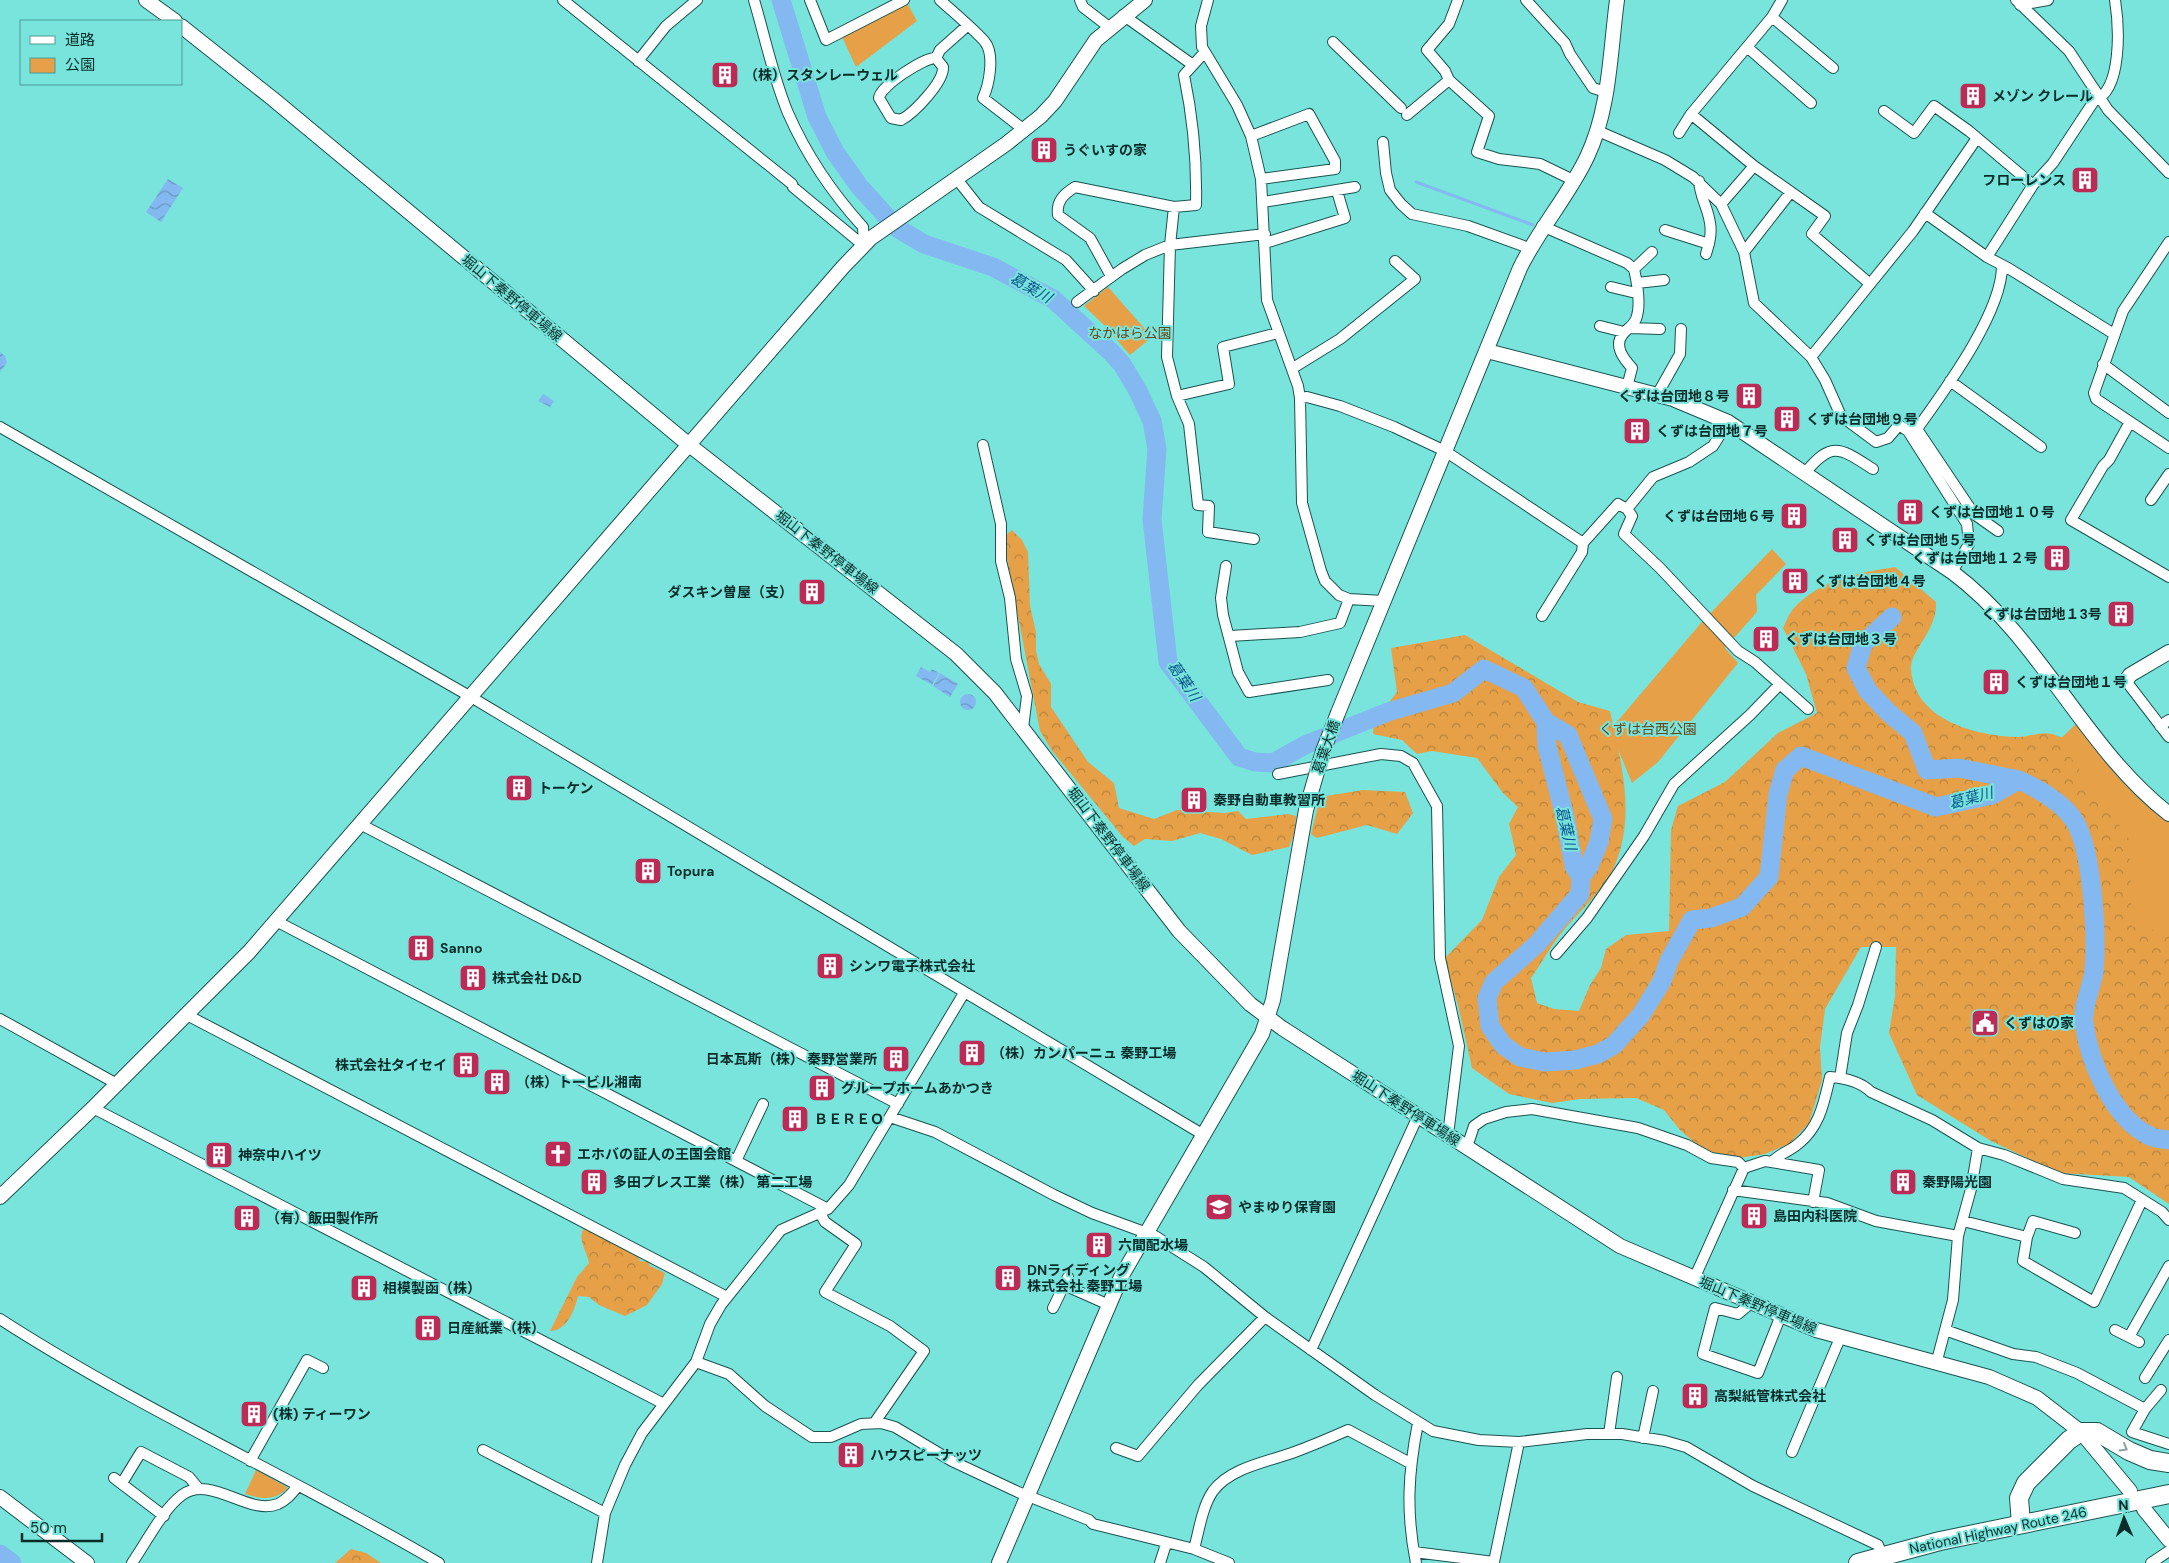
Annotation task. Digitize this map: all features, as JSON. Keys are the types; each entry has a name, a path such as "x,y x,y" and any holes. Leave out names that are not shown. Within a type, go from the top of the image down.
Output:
{"highway":[{"path":"2022,1524 2019,1498 2026,1483 2069,1440 2081,1432 2097,1432 2129,1451 2150,1460 2169,1463"},
{"name":"National Highway Route 246","path":"1858,1563 1884,1559 2022,1524 2169,1494"}],"street":[{"path":"146,0 174,20"},
{"path":"563,0 792,184 793,187 868,242"},
{"path":"638,61 685,3 697,0"},
{"path":"754,0 788,112 800,138 837,197 864,227 868,242"},
{"path":"810,0 826,40 904,0"},
{"path":"1080,0 1083,7 1109,27"},
{"path":"0,1197 93,1108 248,952 843,267 868,242 1023,129 1055,101 1096,40 1123,15 1145,0"},
{"path":"1208,0 1200,38 1204,52 1236,105 1251,136 1261,179 1264,202 1267,300 1278,333 1293,368 1300,398 1302,503 1310,536 1326,581 1334,591 1349,599 1383,601"},
{"path":"1458,0 1449,24 1427,50 1445,72 1449,80 1488,116 1477,152 1499,159 1540,164 1573,180"},
{"path":"1526,0 1565,43 1570,54 1593,88 1606,92"},
{"name":"葛葉大橋","path":"999,1563 1109,1305 1145,1234 1262,1034 1268,1017 1306,810 1323,751 1445,450 1530,248 1542,226 1587,158 1598,131 1606,92 1617,0"},
{"path":"1678,132 1772,17 1782,0"},
{"path":"2018,2 2048,0"},
{"path":"1986,257 2033,185 2053,162 2094,102 2101,99 2110,85 2120,25 2115,0"},
{"path":"946,2 986,44 990,66 989,84 983,98 1023,129"},
{"path":"2018,2 2069,51 2119,123 2169,172"},
{"path":"1123,15 1193,65"},
{"path":"1772,17 1833,68"},
{"path":"936,58 940,50 967,26"},
{"name":"堀山下秦野停車場線","path":"182,27 236,69 688,444 956,654 995,693 1179,931 1250,1004 1282,1028 1467,1147 1594,1232 1620,1246 1751,1303 1840,1338 1989,1378 2037,1398 2081,1432 2130,1491"},
{"path":"1332,42 1404,112 1449,80"},
{"path":"1747,48 1811,103"},
{"path":"1111,276 1090,238 1058,215 1060,201 1065,194 1075,187 1174,207 1196,205 1197,165 1192,111 1184,75 1204,52"},
{"path":"936,58 942,63 943,75 913,112 901,120 892,118 881,102 880,93 926,59 936,58"},
{"path":"1884,111 1914,133 1934,106 1977,138 2033,185"},
{"path":"1251,136 1309,114 1335,161 1336,169 1261,179"},
{"path":"1691,114 1754,166 1825,216 1812,234 1836,257 1869,283"},
{"path":"1598,131 1664,160 1699,181 1720,204 1744,252 1754,303 1811,357 1826,380 1836,409 1848,423 1876,442 1888,438 1899,425 1912,430 1974,514 1998,531"},
{"path":"1811,357 1913,231 1977,138"},
{"path":"1383,142 1386,173 1390,190 1412,214 1468,226 1530,248"},
{"path":"1720,204 1754,166"},
{"path":"956,178 978,207 1066,260 1094,291"},
{"path":"1665,230 1678,229 1708,249 1710,222 1699,192 1699,181"},
{"path":"1264,202 1355,187"},
{"path":"1078,302 1111,276 1145,255 1170,245 1265,239 1346,218 1336,191"},
{"path":"1744,252 1790,193"},
{"path":"1174,207 1170,245 1166,357 1177,396 1189,424 1198,505 1208,506 1208,532 1254,539"},
{"path":"1925,213 1986,257 2114,334"},
{"path":"1542,226 1627,263 1634,269 1636,318 1627,330 1619,350 1632,368 1627,386"},
{"path":"2169,242 2128,302 2114,334 2094,394 2096,399 2169,448"},
{"path":"1634,269 1652,252"},
{"path":"1293,368 1340,339 1416,279 1395,261"},
{"path":"1912,430 1950,381 1973,346 1989,313 2002,276 2002,266"},
{"path":"1611,287 1636,288 1664,280"},
{"path":"1600,326 1627,330 1660,329"},
{"path":"1657,395 1680,354 1681,329"},
{"path":"1177,396 1229,384 1224,347 1278,333"},
{"path":"1487,351 1627,386 1704,411 1728,422 1952,572 1972,587 2007,621 2129,778 2169,814"},
{"path":"2103,364 2169,413"},
{"path":"1950,381 2041,447"},
{"path":"1300,398 1307,397 1340,406 1394,427 1445,450 1583,543"},
{"path":"1628,510 1653,477 1689,462 1713,446 1728,422"},
{"path":"2130,422 2109,460 2103,466 2071,520 2169,577"},
{"path":"0,427 471,697 1202,1134"},
{"path":"1912,430 1967,524 1969,544 1952,572"},
{"path":"983,445 1001,524 1001,561 1010,598 1016,659 1027,696 1023,728"},
{"path":"1805,473 1823,453 1835,451 1850,454 1873,469"},
{"path":"2151,500 2169,474"},
{"path":"1542,616 1582,552 1583,543 1618,504 1628,510 1632,516 1624,534 1660,568 1726,640 1808,709"},
{"path":"1226,566 1221,598 1222,615 1230,636 1238,672 1249,692 1328,680"},
{"path":"1230,636 1300,632 1340,624 1349,599"},
{"path":"2169,652 2130,675 2126,681 2169,737"},
{"path":"1556,954 1587,918 1644,836 1674,784 1750,715 1780,684"},
{"path":"2160,726 2169,720"},
{"path":"1278,774 1381,754 1401,756 1413,763 1437,806 1440,958 1459,1046 1448,1135"},
{"path":"360,824 898,1104"},
{"path":"276,921 736,1161 824,1211"},
{"path":"1840,1078 1846,1033 1858,1005 1876,947"},
{"path":"598,1563 606,1513 625,1465 642,1433 696,1362 710,1324 727,1297 781,1230 824,1211 849,1185 964,993"},
{"path":"185,1014 727,1297"},
{"path":"0,1019 117,1084"},
{"path":"1772,1162 1777,1156 1805,1139 1816,1124 1830,1077 1840,1078 1866,1086 1871,1092 1932,1120 1978,1148 2004,1155 2063,1179 2124,1188 2162,1212 2169,1220"},
{"path":"736,1161 763,1104"},
{"path":"93,1108 664,1404"},
{"path":"1467,1147 1474,1126 1484,1119 1506,1112 1532,1109 1638,1128 1687,1145 1711,1158 1738,1162 1744,1168"},
{"path":"1311,1350 1418,1116"},
{"path":"890,1117 935,1132 1054,1195 1153,1236 1204,1267 1265,1317 1311,1350 1418,1423 1434,1431 1454,1436 1519,1442 1587,1434 1609,1434 1643,1438 1686,1447 1753,1486 1870,1540 1878,1545 1884,1559"},
{"path":"1936,1364 1953,1300 1958,1236 1963,1221 1978,1148"},
{"path":"1694,1279 1744,1168 1765,1161 1819,1170 1813,1202"},
{"path":"1733,1190 1827,1203 1876,1221 1958,1236"},
{"path":"2075,1233 2033,1220 2027,1237 2023,1261 2094,1302 2142,1200"},
{"path":"824,1211 824,1222 856,1244 825,1292 890,1326 924,1351 875,1422"},
{"path":"1963,1221 2027,1237"},
{"path":"2129,1337 2169,1266"},
{"path":"1053,1308 1066,1281 1109,1305"},
{"path":"1751,1303 1738,1314 1715,1308 1703,1354 1758,1374 1781,1315"},
{"path":"1116,1448 1138,1456 1198,1385 1265,1317"},
{"path":"0,1319 161,1415 358,1517 439,1563"},
{"path":"1944,1330 2013,1354 2044,1360 2077,1373 2145,1409"},
{"path":"2115,1330 2139,1342"},
{"path":"1792,1452 1840,1338"},
{"path":"2145,1378 2169,1340"},
{"path":"250,1461 307,1360 323,1368"},
{"path":"696,1362 729,1374 765,1406 812,1437 831,1437 861,1424 875,1422 895,1427 952,1461 1028,1496 1089,1520 1093,1524 1194,1550 1229,1563"},
{"path":"1609,1434 1617,1377"},
{"path":"2161,1390 2145,1409 2132,1432 2169,1444"},
{"path":"1643,1438 1653,1391"},
{"path":"1416,1563 1409,1513 1410,1463 1418,1423"},
{"path":"1194,1550 1206,1505 1213,1492 1222,1482 1261,1462 1291,1454 1348,1430 1410,1463"},
{"path":"1414,1552 1494,1562 1519,1442"},
{"path":"483,1450 606,1513"},
{"path":"164,1516 118,1480 141,1452 189,1477 199,1490"},
{"path":"132,1563 164,1516 182,1495 199,1490 259,1505 273,1505 288,1497 298,1486"},
{"path":"0,1497 87,1563"},
{"path":"2144,1509 2169,1540"},
{"path":"1160,1563 1166,1544"},
{"path":"2151,1563 2169,1551"}],"green space":[{"path":"907,3 917,21 856,67 842,37"},
{"name":"なかはら公園","path":"1108,287 1152,337 1130,355 1105,326 1084,306"},
{"path":"1012,530 1022,540 1028,552 1030,606 1036,632 1036,651 1039,664 1051,684 1051,707 1088,762 1114,783 1119,808 1154,819 1177,810 1225,813 1238,811 1246,819 1288,814 1296,816 1295,832 1289,847 1252,855 1221,839 1200,833 1172,841 1145,839 1134,846 1123,837 1053,752 1040,731 1006,553 1006,535"},
{"name":"くずは台西公園","path":"1772,549 1786,564 1756,595 1757,612 1725,648 1738,663 1658,762 1632,783 1610,730 1701,623"},
{"path":"1895,567 1936,602 1936,612 1933,621 1915,654 1911,668 1914,686 1923,701 1950,722 1966,728 2001,736 2018,737 2044,733 2052,734 2103,759 2136,833 2169,882 2169,1204 2129,1177 2059,1173 1991,1141 1917,1095 1889,1033 1895,996 1896,947 1861,947 1825,1009 1820,1047 1822,1080 1809,1123 1789,1144 1765,1154 1739,1158 1703,1150 1680,1130 1664,1110 1636,1098 1580,1099 1552,1103 1509,1094 1472,1068 1458,1005 1444,959 1482,920 1499,877 1516,855 1509,824 1518,807 1503,793 1477,758 1432,751 1417,754 1402,740 1373,734 1374,722 1397,692 1391,648 1465,635 1578,702 1610,711 1622,769 1626,807 1625,827 1621,846 1615,865 1606,882 1559,936 1531,978 1537,1003 1554,1009 1579,1011 1590,985 1601,968 1606,949 1626,935 1669,931 1671,830 1678,806 1725,782 1778,733 1817,713 1806,674 1783,628 1792,610 1816,590 1828,584 1854,575"},
{"path":"2076,724 2118,777 2142,801 2169,821 2169,932 2132,927 2129,839 2070,757 2056,743"},
{"path":"1363,790 1405,792 1413,813 1397,834 1367,825 1317,838 1311,834 1318,806 1326,796"},
{"path":"586,1225 637,1254 640,1261 648,1262 650,1266 665,1273 662,1284 647,1305 625,1316 599,1305 589,1297 578,1296 575,1307 566,1323 556,1330 550,1331 577,1277 589,1263 582,1239 583,1230"},
{"path":"256,1470 287,1487 287,1489 277,1496 267,1498 245,1494"},
{"path":"351,1549 366,1553 381,1563 335,1563"}],"water":[{"path":"168,179 183,188 161,222 146,212"},
{"path":"0,352 5,356 7,363 0,372"},
{"path":"543,394 554,401 550,407 538,401"},
{"path":"921,667 930,672 932,669 939,673 932,685 916,676"},
{"path":"940,673 958,684 950,697 933,686"},
{"path":"965,694 971,694 976,699 974,708 965,710 960,705 960,699"}],"waterway":[{"name":"葛葉川","path":"781,0 817,117 835,152 859,186 897,228 924,244 993,267 1053,299 1122,364 1138,391 1152,421 1157,449 1152,519 1168,662 1239,757 1255,762 1273,763 1305,745 1388,712 1453,693 1484,669 1524,688 1546,722 1547,746 1565,817 1574,866 1581,877 1580,894 1537,944 1494,982 1487,998 1490,1026 1503,1045 1520,1057 1545,1062 1575,1060 1598,1054 1614,1045 1641,1015 1662,981 1669,961 1692,920 1711,918 1742,907 1769,877 1778,794 1785,770 1801,756 1936,807 1992,795 2019,780 2047,795 2066,810 2078,829 2084,846 2092,890 2095,936 2094,971 2084,1010 2084,1023 2097,1071 2114,1103 2125,1117 2150,1136 2169,1140"},
{"path":"1416,182 1533,225"},
{"path":"1892,617 1863,644 1856,668 1868,691 1889,713 1913,733 1927,770 1959,768 2019,780"},
{"path":"1546,722 1568,735 1603,819 1599,842 1589,866 1581,877"},
{"path":"0,1554 12,1563"}],"place":[{"name":"（株）スタンレーウェル","path":"725,75"},
{"name":"メゾン クレール","path":"1973,96"},
{"name":"うぐいすの家","path":"1044,150"},
{"name":"フローレンス","path":"2085,180"},
{"name":"くずは台団地８号","path":"1749,396"},
{"name":"くずは台団地９号","path":"1787,419"},
{"name":"くずは台団地７号","path":"1637,431"},
{"name":"くずは台団地１０号","path":"1910,512"},
{"name":"くずは台団地６号","path":"1794,516"},
{"name":"くずは台団地５号","path":"1845,540"},
{"name":"くずは台団地１２号","path":"2057,558"},
{"name":"くずは台団地４号","path":"1795,581"},
{"name":"ダスキン曽屋（支）","path":"812,592"},
{"name":"くずは台団地１3号","path":"2121,614"},
{"name":"くずは台団地３号","path":"1766,639"},
{"name":"くずは台団地１号","path":"1996,682"},
{"name":"トーケン","path":"519,788"},
{"name":"秦野自動車教習所","path":"1194,800"},
{"name":"Topura","path":"648,871"},
{"name":"Sanno","path":"421,948"},
{"name":"シンワ電子株式会社","path":"830,966"},
{"name":"株式会社 D&D","path":"473,978"},
{"name":"くずはの家","path":"1985,1023"},
{"name":"（株）カンパーニュ 秦野工場","path":"972,1053"},
{"name":"日本瓦斯（株） 秦野営業所","path":"896,1059"},
{"name":"株式会社タイセイ","path":"466,1065"},
{"name":"（株）トービル湘南","path":"497,1082"},
{"name":"グループホームあかつき","path":"822,1088"},
{"name":"ＢＥＲＥＯ","path":"795,1119"},
{"name":"エホバの証人の王国会館","path":"558,1154"},
{"name":"神奈中ハイツ","path":"219,1155"},
{"name":"多田プレス工業（株） 第二工場","path":"594,1182"},
{"name":"秦野陽光園","path":"1903,1182"},
{"name":"やまゆり保育園","path":"1219,1207"},
{"name":"島田内科医院","path":"1754,1216"},
{"name":"（有）飯田製作所","path":"247,1218"},
{"name":"六間配水場","path":"1099,1245"},
{"name":"DNライディング 株式会社 秦野工場","path":"1008,1278"},
{"name":"相模製函（株）","path":"364,1288"},
{"name":"日産紙業（株）","path":"428,1328"},
{"name":"高梨紙管株式会社","path":"1695,1396"},
{"name":"(株) ティーワン","path":"254,1414"},
{"name":"ハウスピーナッツ","path":"851,1455"}]}
